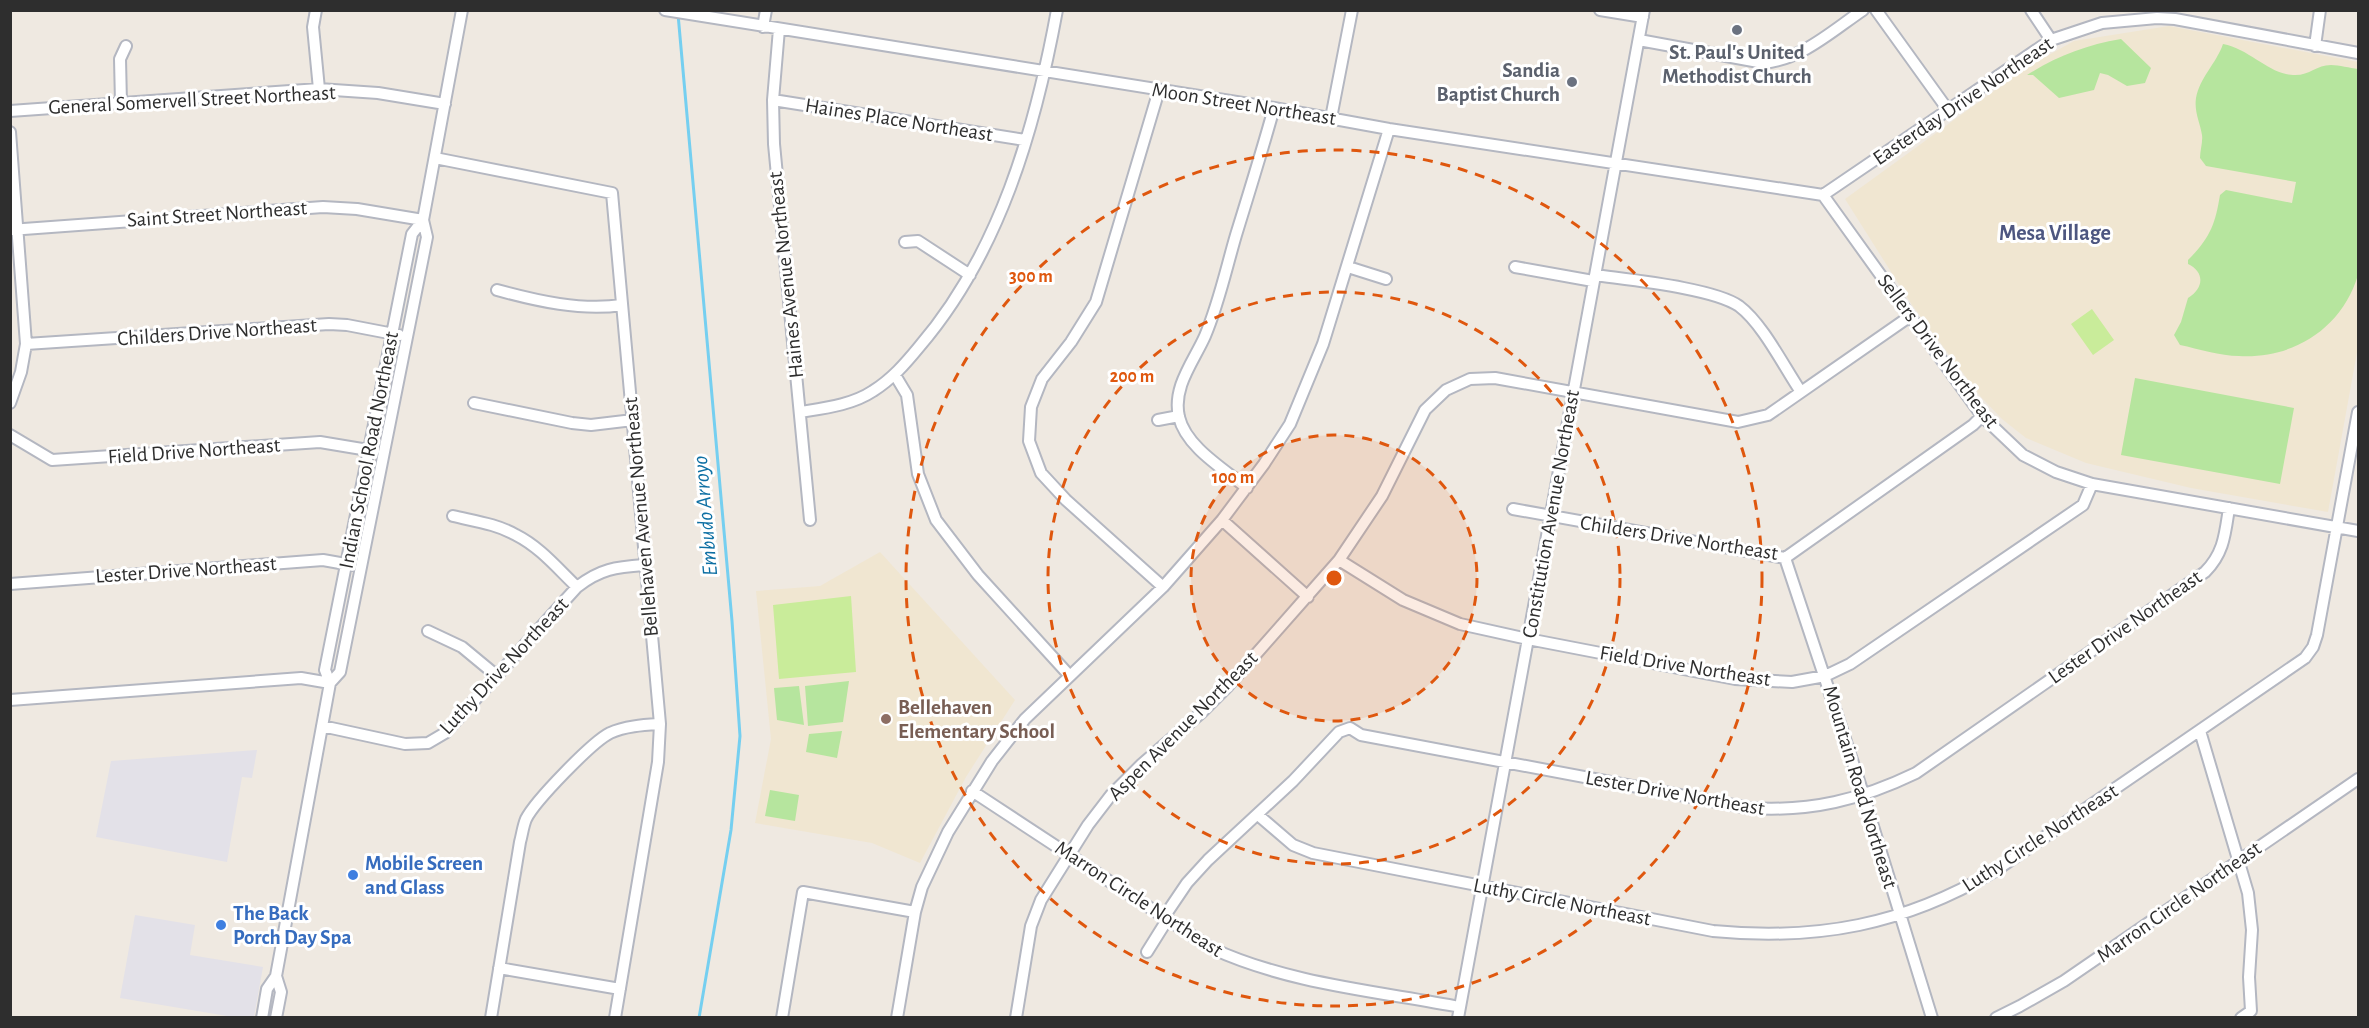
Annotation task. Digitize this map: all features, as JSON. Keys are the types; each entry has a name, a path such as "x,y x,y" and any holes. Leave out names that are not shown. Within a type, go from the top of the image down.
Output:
{"street":[{"path":"316,10 313,27 319,90"},
{"name":"Indian School Road Northeast","path":"330,683 340,672 427,237 423,220 462,10"},
{"path":"763,27 766,10"},
{"path":"800,412 858,399 895,375 939,324 970,275 1002,210 1046,71 1057,10"},
{"path":"1332,118 1352,10"},
{"path":"1600,10 1644,14"},
{"path":"1639,40 1764,63 1780,61 1797,55 1863,10"},
{"path":"1876,10 1948,110"},
{"path":"2031,10 2051,40"},
{"path":"2315,46 2320,10"},
{"name":"Moon Street Northeast","path":"665,11 1274,108 1389,129 1823,195"},
{"name":"Constitution Avenue Northeast","path":"1459,1012 1644,14"},
{"name":"Easterday Drive Northeast","path":"1823,195 2051,40 2102,23 2175,15 2315,46 2358,53"},
{"name":"Haines Avenue Northeast","path":"779,29 772,100 774,144 810,520"},
{"path":"121,103 120,59 126,46"},
{"name":"General Somervell Street Northeast","path":"10,111 319,90 378,93 445,104"},
{"path":"1159,90 1096,302 1071,342 1042,379 1031,407 1029,441 1041,473 1066,500 1163,587"},
{"name":"Haines Place Northeast","path":"772,100 1025,140"},
{"path":"1247,488 1203,453 1187,435 1179,416 1179,394 1184,375 1205,336 1223,287 1274,108"},
{"path":"897,1017 915,912 931,865 972,791 1016,730 1069,675 1163,587 1222,520 1247,488 1294,416 1323,344 1389,129"},
{"path":"10,132 14,230 26,344 21,372 10,403"},
{"name":"Bellehaven Avenue Northeast","path":"435,158 612,193 660,724 658,762 615,1017"},
{"name":"Sellers Drive Northeast","path":"1823,195 1982,416 2023,455 2056,472 2092,484 2358,531"},
{"name":"Saint Street Northeast","path":"14,230 323,207 357,209 423,220"},
{"name":"Indian School Road Northeast","path":"261,1017 267,989 276,976 330,683 325,670 412,234 423,220"},
{"path":"905,242 918,241 970,275"},
{"path":"1348,267 1386,279"},
{"path":"1515,267 1719,296 1740,307 1759,328 1801,392"},
{"path":"497,290 578,306 600,308 622,305"},
{"path":"1573,392 1738,422 1768,415 1910,317"},
{"name":"Childers Drive Northeast","path":"26,344 310,324 347,325 406,336"},
{"path":"895,375 907,395 918,474 936,520 978,575 1069,675"},
{"name":"Aspen Avenue Northeast","path":"1016,1017 1031,926 1041,900 1069,855 1112,795 1142,764 1201,713 1339,560 1382,496 1425,410 1446,390 1470,379 1495,378 1573,392"},
{"path":"474,403 572,423 591,424 633,420"},
{"name":"Luthy Circle Northeast","path":"1258,815 1293,845 1313,853 1713,931 1741,934 1802,934 1836,930 1900,915 1961,891 1995,871 2305,658 2313,647 2317,635 2358,412"},
{"path":"1158,420 1179,416"},
{"name":"Childers Drive Northeast","path":"1513,509 1785,558 1973,425 1982,416"},
{"name":"Field Drive Northeast","path":"10,435 52,460 320,442 384,452"},
{"name":"Field Drive Northeast","path":"1339,560 1403,600 1460,624 1759,682 1792,682 1825,676 1872,651 2083,505 2092,484"},
{"name":"Lester Drive Northeast","path":"1147,952 1186,883 1258,815 1339,732 1350,728 1361,735 1749,808 1796,809 1840,802 1916,773 2205,572 2216,561 2223,544 2229,508"},
{"path":"453,516 495,526 517,535 542,553 577,587"},
{"path":"1222,520 1308,597"},
{"name":"Mountain Road Northeast","path":"1785,558 1825,676 1932,1017"},
{"name":"Lester Drive Northeast","path":"10,584 323,560 361,567"},
{"name":"Luthy Drive Northeast","path":"322,726 405,744 428,743 446,733 577,587 592,576 609,569 644,565"},
{"path":"428,631 462,647 497,676"},
{"path":"10,700 301,678 330,683"},
{"path":"491,1017 520,842 526,819 567,771 596,742 610,733 626,728 660,724"},
{"path":"2199,731 2248,893 2252,930 2246,1014"},
{"name":"Marron Circle Northeast","path":"1995,1017 2020,1006 2064,981 2358,779"},
{"name":"Marron Circle Northeast","path":"972,791 1165,919 1211,948 1239,961 1279,974 1459,1012"},
{"path":"782,1017 803,892 915,912"},
{"path":"499,968 620,989"},
{"name":"Indian School Road Northeast","path":"276,976 281,992 276,1017"}],"shaded area":[{"path":"2169,26 2358,62 2358,347 2328,512 2191,488 2086,463 2026,438 2002,419 1981,397 1912,305 1845,199 2027,67 2074,41"},
{"name":"Bellehaven Elementary School","path":"880,552 1015,700 966,777 920,863 872,843 755,823 771,739 756,591 820,586"},
{"path":"257,750 252,778 242,777 227,862 96,837 111,761"},
{"path":"135,915 195,925 190,955 263,967 254,1017 233,1017 120,998"}],"green space":[{"path":"2121,39 2151,68 2145,83 2127,86 2100,73 2094,90 2059,98 2033,75 2027,75 2072,52"},
{"path":"2223,44 2241,50 2286,74 2300,75 2331,65 2358,69 2358,275 2351,294 2328,325 2297,346 2259,356 2224,355 2180,345 2174,335 2181,322 2188,298 2200,285 2200,276 2194,267 2188,264 2188,260 2202,245 2210,231 2220,195 2226,190 2292,203 2296,182 2206,166 2200,158 2202,138 2196,112 2196,98"},
{"path":"2092,309 2114,340 2093,355 2071,324"},
{"path":"2135,378 2294,408 2280,484 2121,455"},
{"path":"851,596 856,672 779,679 773,605"},
{"path":"849,681 843,722 808,726 805,686"},
{"path":"799,686 804,725 777,720 774,688"},
{"path":"842,731 837,758 806,752 809,734"},
{"path":"770,790 799,795 795,821 765,816"}],"waterway":[{"name":"Embudo Arroyo","path":"678,14 732,621 740,736 731,830 699,1018"}],"place":[{"name":"St. Paul's United Methodist Church","path":"1737,30"},
{"name":"Sandia Baptist Church","path":"1572,82"},
{"name":"Bellehaven Elementary School","path":"886,719"},
{"name":"Mobile Screen and Glass","path":"353,875"},
{"name":"The Back Porch Day Spa","path":"221,925"}],"district":[{"name":"Mesa Village","path":"2055,233"}]}
